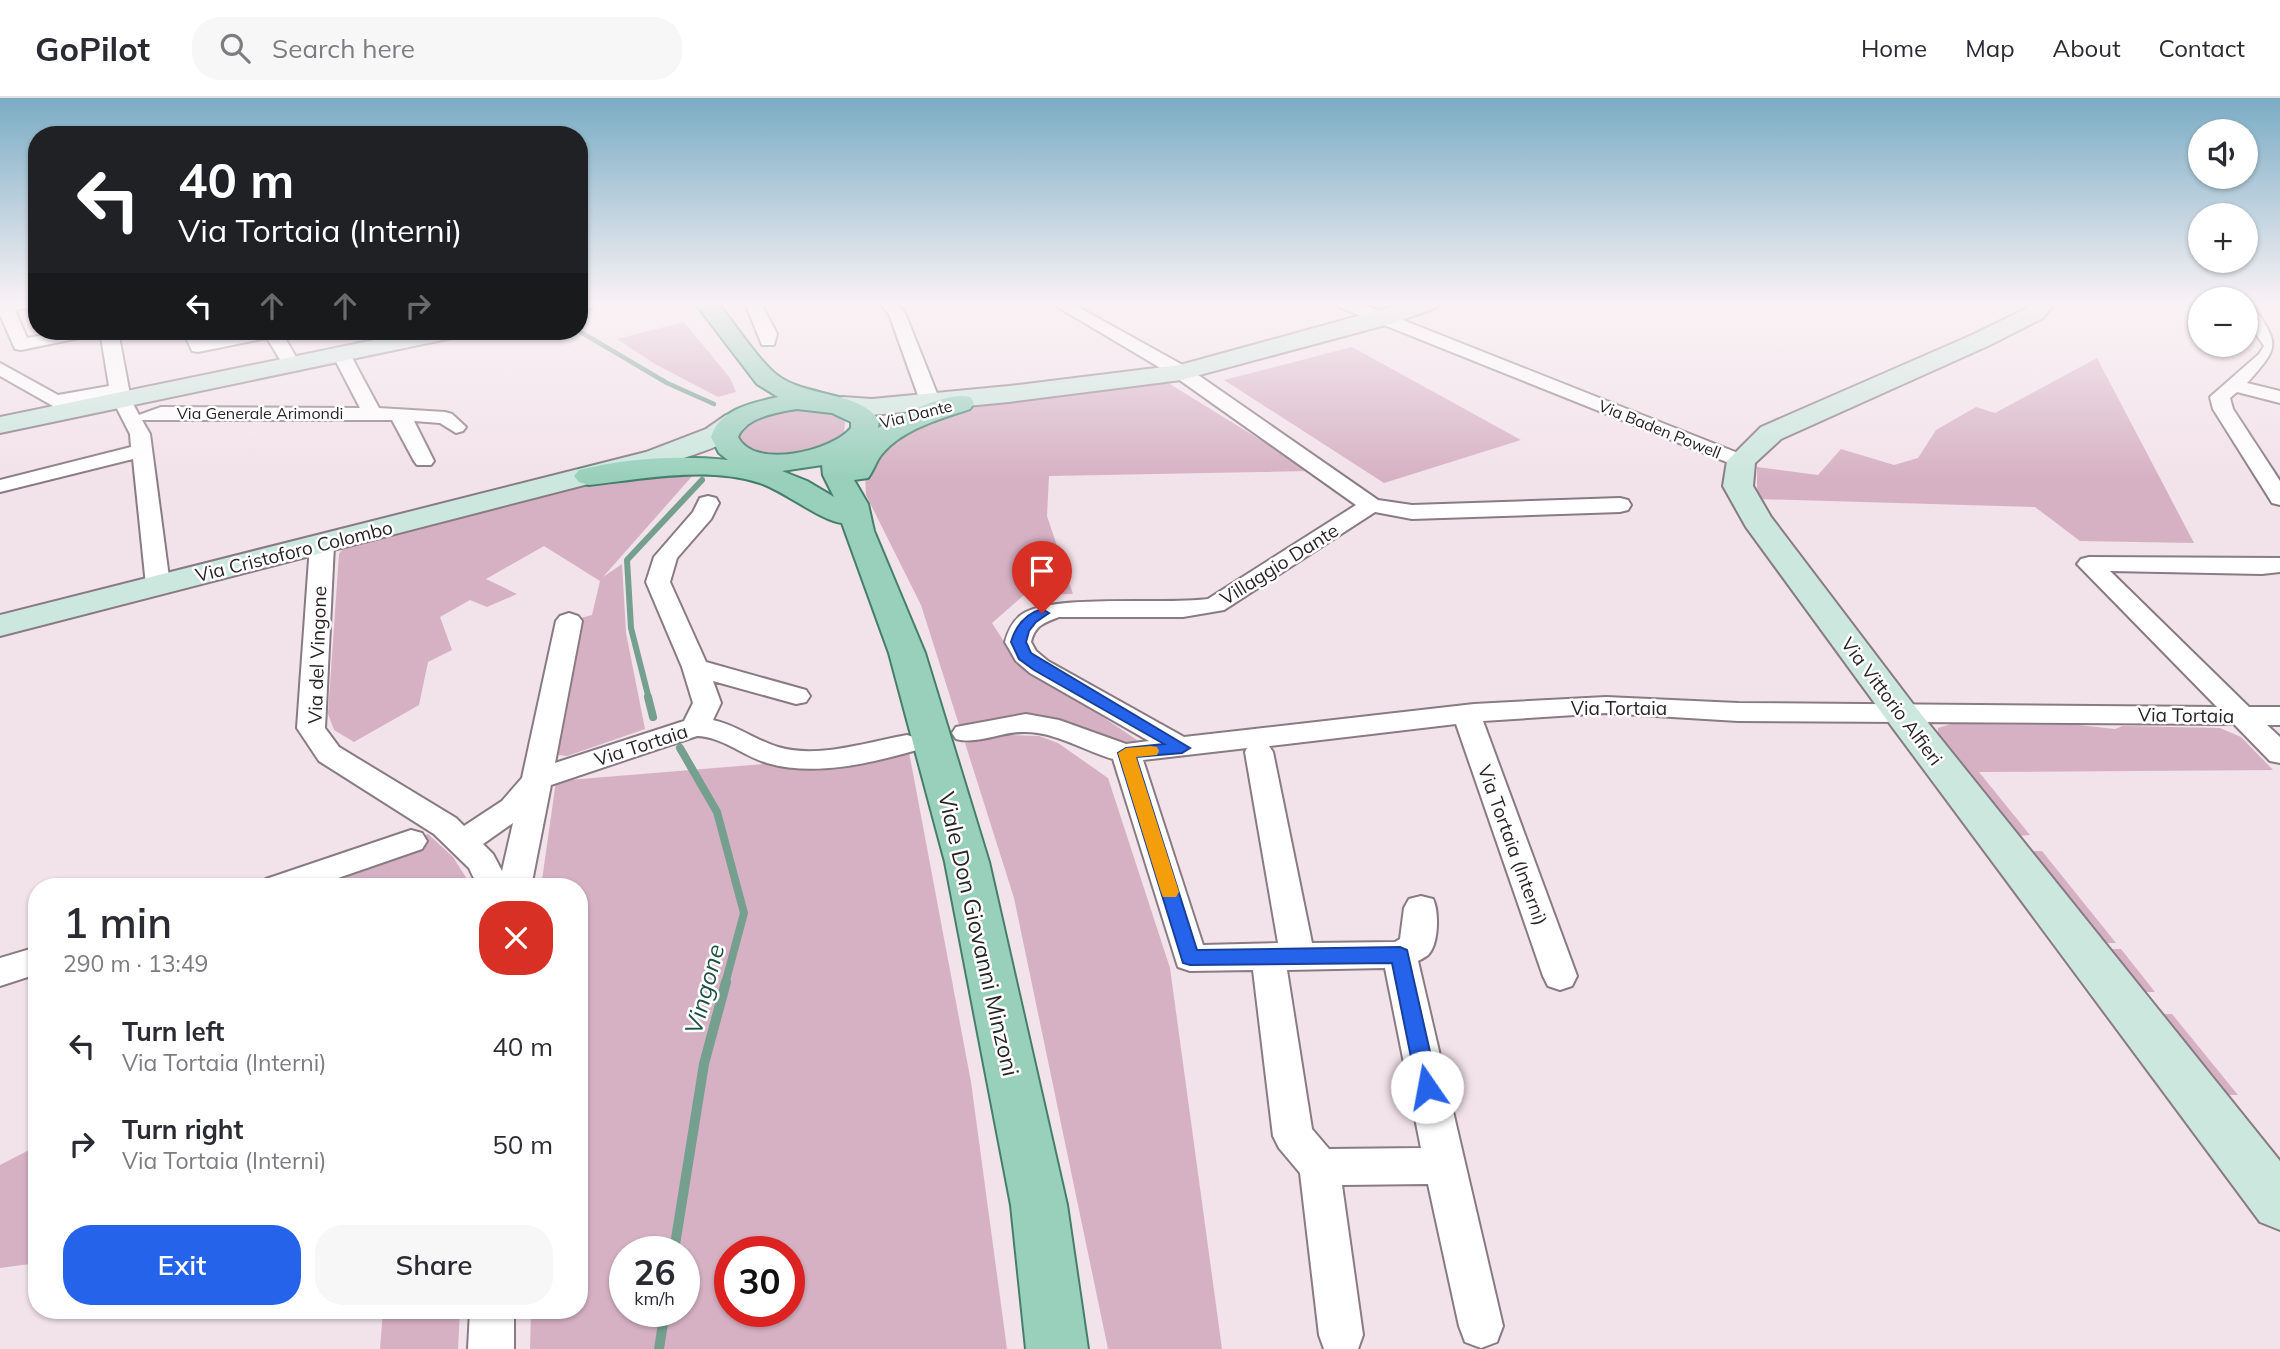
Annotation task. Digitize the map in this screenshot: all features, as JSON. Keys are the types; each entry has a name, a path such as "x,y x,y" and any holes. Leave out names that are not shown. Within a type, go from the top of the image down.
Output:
{"main road":[{"path":"738,361 757,390 755,405 728,430 725,438 728,447 737,454 755,460 779,462 812,459 841,450 853,443 865,427 863,419 855,411 843,405 814,401 783,390 766,379 750,361"},
{"path":"742,417 780,404 814,401"},
{"path":"589,476 667,468 737,470 787,483 851,519 860,496 858,469 872,447 909,423 961,403"},
{"name":"Viale Don Giovanni Minzoni","path":"841,450 835,461 835,470 851,519 907,653 967,862 1039,1205 1057,1349"},
{"name":"Viale Don Giovanni Minzoni","path":"779,462 821,484 851,519"}],"street":[{"path":"114,361 120,395 143,434 158,585"},
{"path":"289,361 291,365"},
{"path":"0,425 120,395 307,361"},
{"path":"345,361 372,413"},
{"path":"915,361 930,401"},
{"path":"1162,361 1371,505 1412,512 1620,505"},
{"name":"Via Dante","path":"843,405 872,407 1009,394 1181,372 1221,361"},
{"name":"Via Baden Powell","path":"1493,361 1741,461"},
{"path":"1741,461 1771,433 1933,361"},
{"path":"2261,361 2220,397 2223,409 2280,498"},
{"path":"0,368 53,400 120,395"},
{"path":"2235,386 2280,397"},
{"name":"Via Dante","path":"865,427 898,416 1009,394"},
{"name":"Via Generale Arimondi","path":"0,486 143,434 161,413 396,414 445,418 456,427"},
{"path":"396,414 402,417 424,461"},
{"name":"Via Cristoforo Colombo","path":"0,626 589,476 685,448 716,435 742,417"},
{"name":"Via Cristoforo Colombo","path":"589,476 692,457 737,454"},
{"name":"Via Vittorio Alfieri","path":"1741,461 1738,486 1757,520 1900,712 2280,1204"},
{"path":"695,727 707,703 695,667 658,582 666,557 703,514 708,503"},
{"name":"Villaggio Dante","path":"1182,748 1039,667 1025,655 1018,642 1021,630 1031,619 1056,610 1191,610 1215,605 1371,505"},
{"name":"Via del Vingone","path":"322,545 311,728 330,754 445,826 482,862 490,878"},
{"path":"2280,565 2089,564 2280,754"},
{"path":"517,878 569,621"},
{"path":"695,667 796,696"},
{"name":"Via Tortaia","path":"967,733 1026,723 1045,726 1100,747 1126,753 1466,714 1606,705 1738,712 2280,716"},
{"name":"Via Tortaia (Interni)","path":"1466,714 1560,976"},
{"name":"Via Tortaia","path":"462,843 513,807 538,779 695,727 710,726 728,732 755,749 779,757 808,759 906,744"},
{"path":"1259,752 1283,957 1293,1136 1319,1167 1340,1335"},
{"path":"1126,753 1190,958 1400,955 1416,946 1421,908"},
{"path":"303,878 411,841"},
{"path":"1400,955 1481,1326"},
{"path":"0,972 28,963"},
{"path":"1319,1167 1444,1166"},
{"path":"491,1349 492,1319"}],"shaded area":[{"path":"651,361 716,361 730,378 736,392 718,397"},
{"path":"1296,361 1378,361 1521,440 1384,483 1224,380"},
{"path":"2091,361 2099,361 2194,543 2080,541 2035,507 1757,499 1757,467 1818,475 1841,449 1894,465 1918,458 1936,430 1976,407 1995,413"},
{"path":"1165,381 1311,471 1049,476 1047,516 1073,594 1024,595 992,623 1014,657 1137,740 1131,745 1025,717 960,728 921,605 866,495 865,470 901,431 973,405"},
{"path":"796,409 822,411 840,418 845,422 844,434 822,447 792,455 762,453 750,449 740,441 745,426 752,421"},
{"path":"694,474 603,577 622,564 626,633 645,729 567,756 558,755 553,748 569,621 592,615 600,581 544,546 486,579 517,594 487,607 470,600 440,617 452,650 428,662 419,705 354,742 334,730 328,714 339,554 344,547 590,480"},
{"path":"1951,724 2079,725 2115,729 2123,726 2220,728 2241,737 2273,770 1979,772 2030,835 2016,836 1938,736 1938,728"},
{"path":"1008,735 1039,736 1058,743 1108,778 1170,968 1222,1349 1108,1349 1014,898 965,743"},
{"path":"909,752 971,1082 1007,1349 530,1349 531,1319 588,1319 588,878 542,878 556,781"},
{"path":"428,834 453,857 466,878 304,878"},
{"path":"2029,851 2042,851 2116,943 2101,943"},
{"path":"2105,949 2121,949 2155,992 2139,992"},
{"path":"2157,1014 2172,1014 2238,1095 2222,1095 2217,1089 2224,1088 2206,1066 2198,1066"},
{"path":"28,1151 28,1264 0,1268 0,1165"},
{"path":"382,1319 460,1319 458,1349 380,1349"}],"waterway":[{"name":"Vingone","path":"630,361 667,383 714,404"},
{"name":"Vingone","path":"649,699 631,628 627,560 702,480"},
{"name":"Vingone","path":"648,697 653,717"},
{"name":"Vingone","path":"680,748 717,812 744,913 725,984"},
{"name":"Vingone","path":"676,1236 704,1064 726,982"},
{"name":"Vingone","path":"659,1349 662,1327"}],"slow traffic":[{"path":"1151,751 1126,753 1170,892"}],"route":[{"path":"1042,613 1031,619 1021,630 1018,642 1025,655 1039,667 1182,748 1126,753 1190,958 1400,955 1427,1087"}]}
